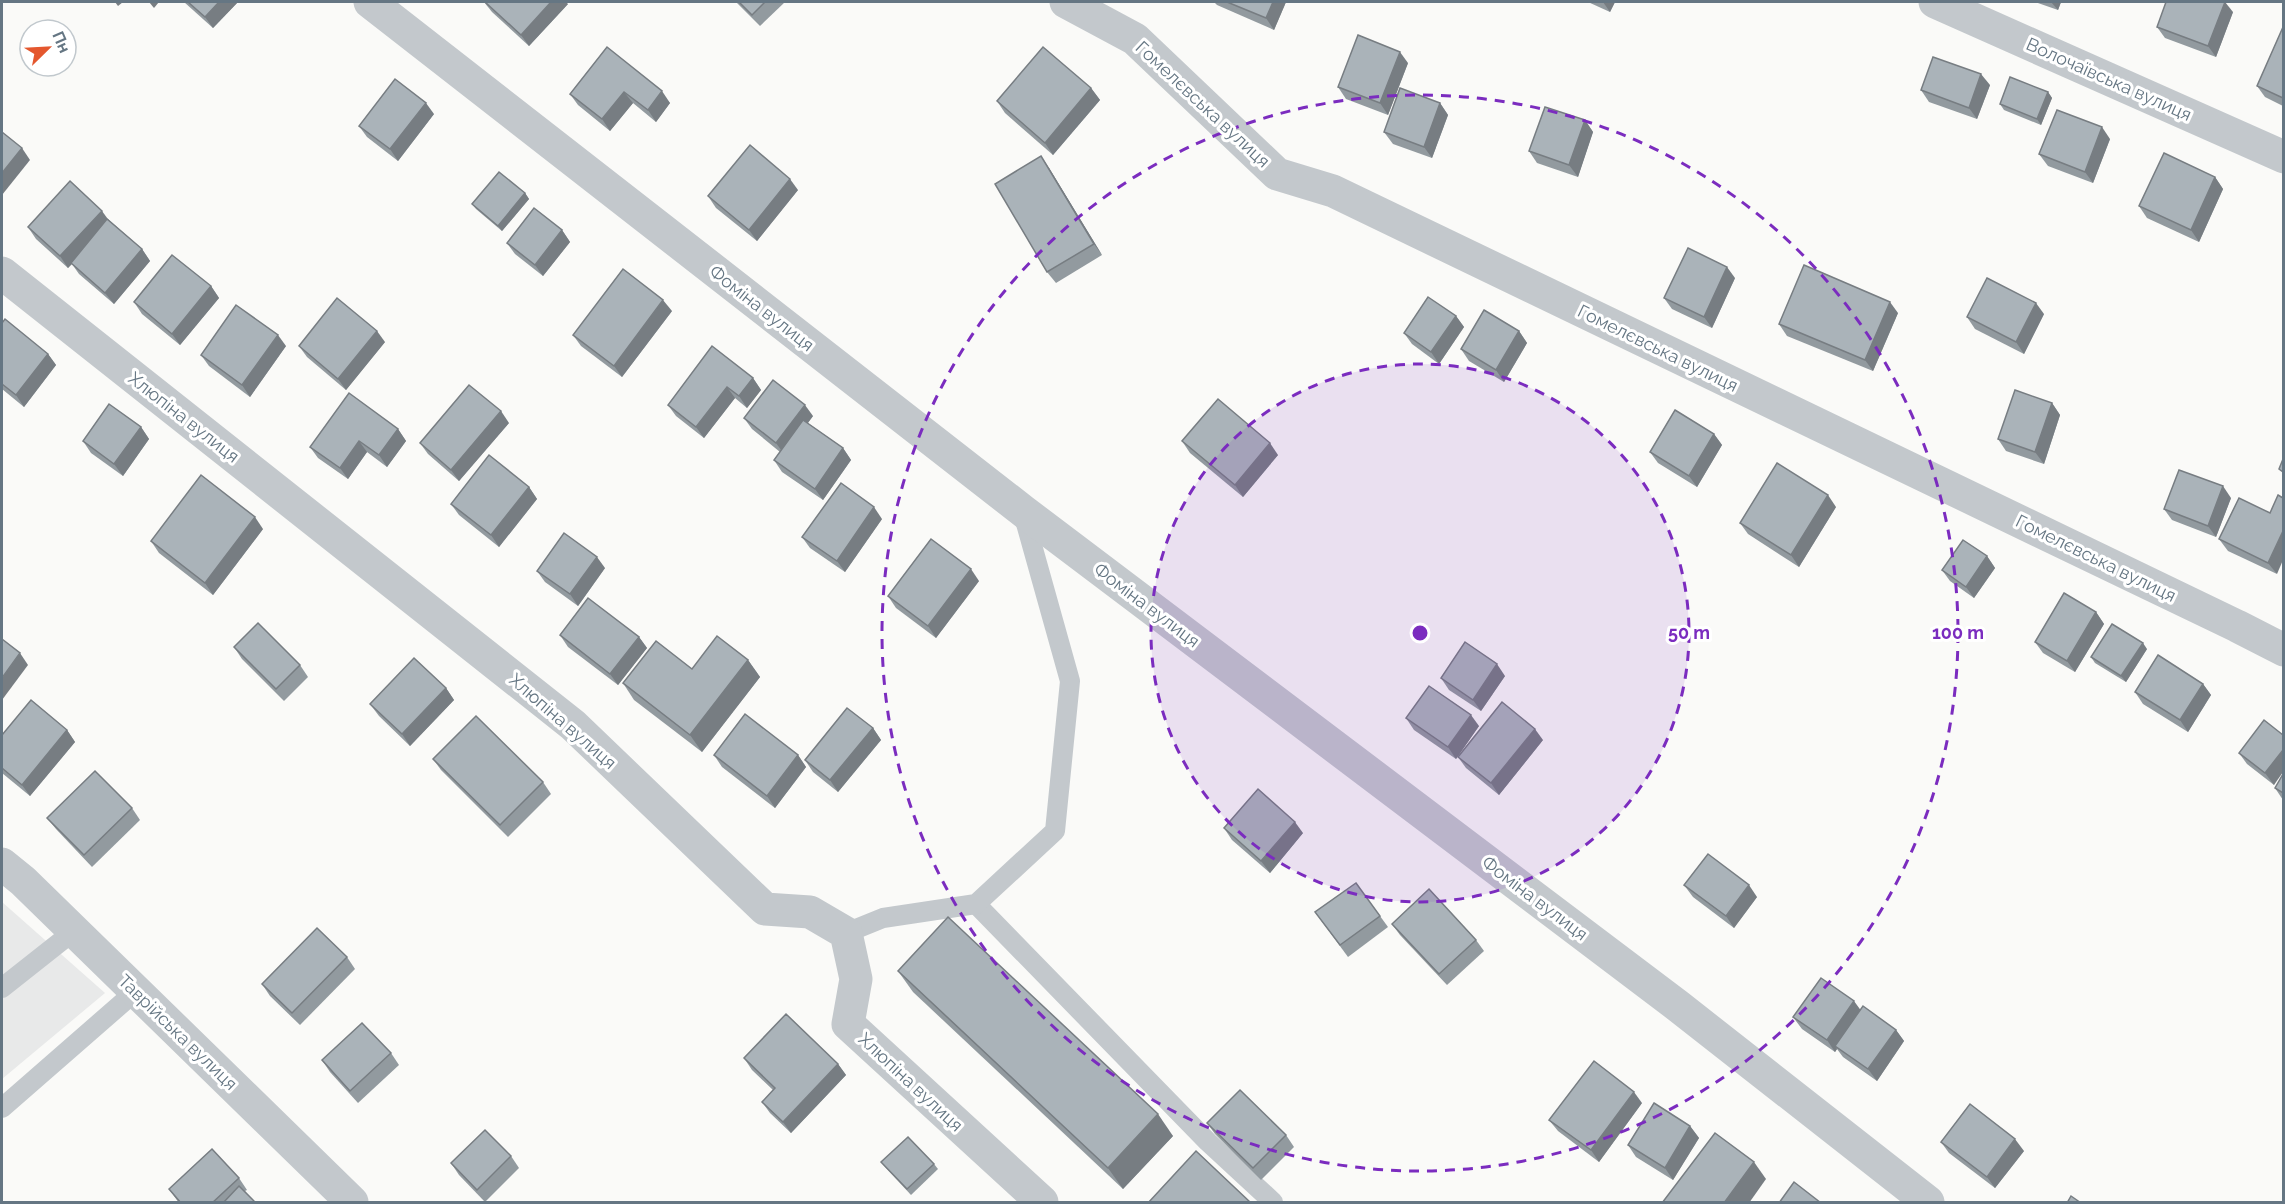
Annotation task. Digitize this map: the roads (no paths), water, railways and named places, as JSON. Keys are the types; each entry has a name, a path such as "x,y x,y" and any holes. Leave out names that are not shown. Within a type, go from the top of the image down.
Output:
{"street":[{"name":"Фоміна вулиця","path":"370,2 1023,511 1678,1006 1928,1203"},
{"name":"Гомелєвська вулиця","path":"1066,2 1136,39 1277,174 1344,196 2283,650"},
{"name":"Волочаївська вулиця","path":"1935,2 2283,157"},
{"name":"Хлюпіна вулиця","path":"2,273 573,725 765,909 810,912 846,933 856,979 848,1024 1042,1203"},
{"name":"Таврійська вулиця","path":"2,864 23,881 352,1203"}],"lane":[{"path":"846,933 884,918 976,904 1055,831 1070,681 1023,511"},
{"path":"976,904 1208,1142 1273,1203"},
{"path":"2,988 74,931"},
{"path":"2,1108 136,991"},
{"path":"1192,1160 1208,1142"}]}
